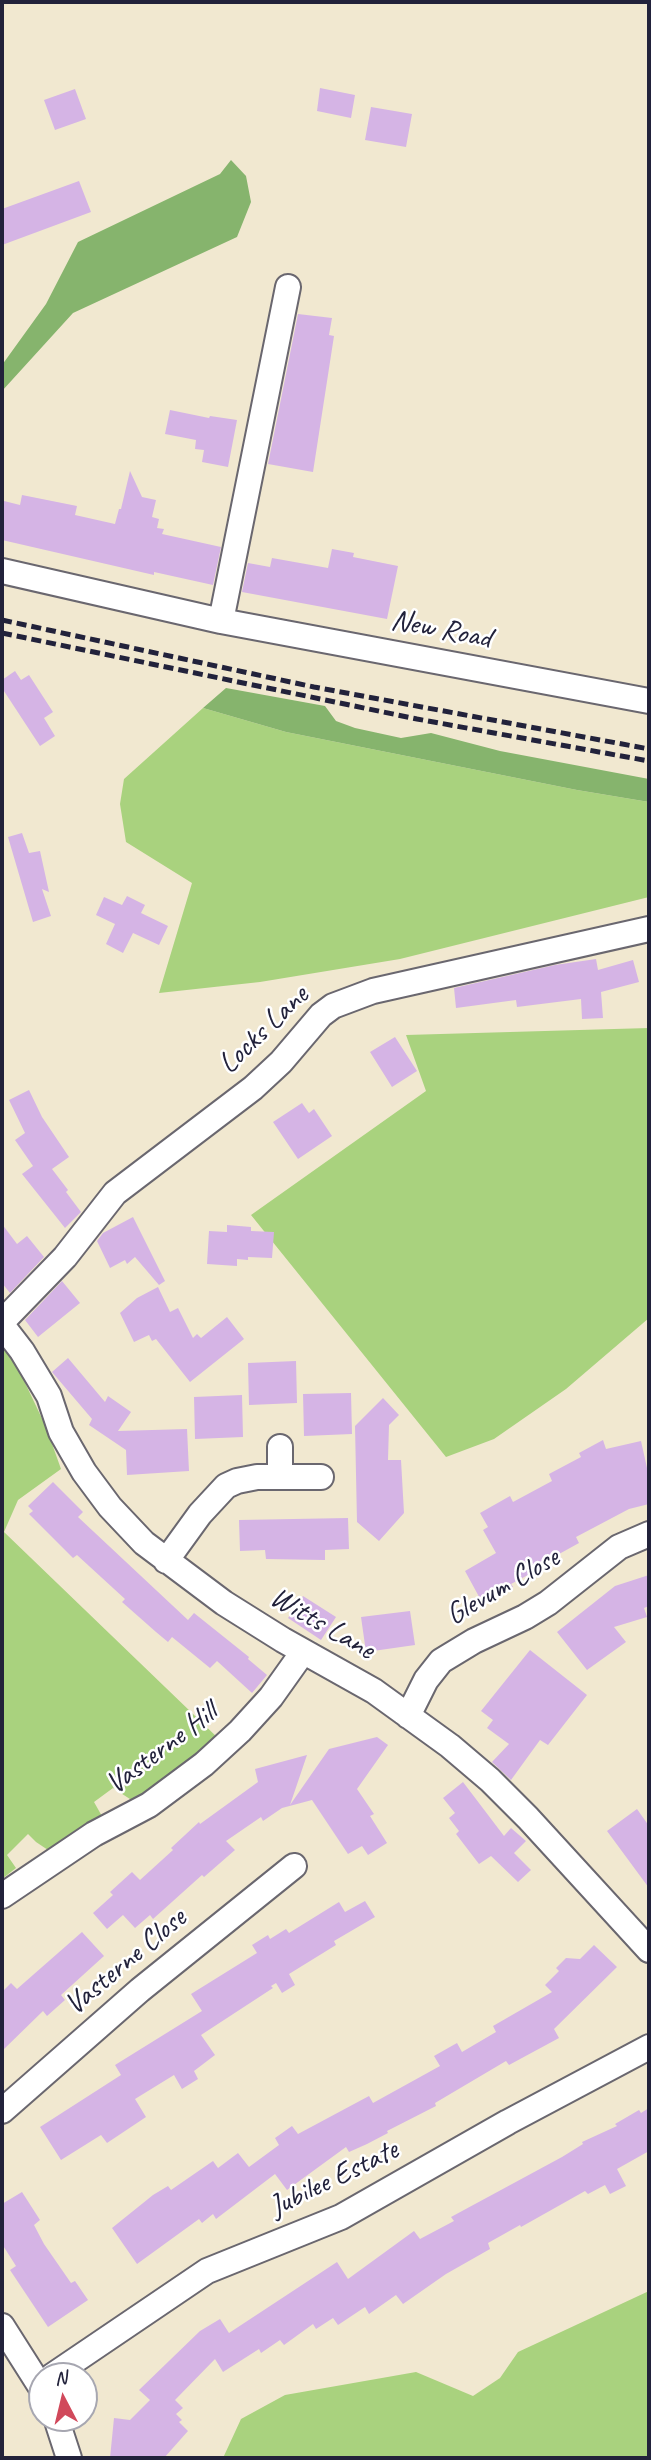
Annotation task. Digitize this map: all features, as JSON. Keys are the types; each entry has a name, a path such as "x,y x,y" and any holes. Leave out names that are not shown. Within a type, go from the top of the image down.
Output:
{"street":[{"path":"222,621 288,287"},
{"name":"New Road","path":"2,571 222,621 649,701"},
{"name":"Locks Lane","path":"2,1323 65,1257 115,1193 253,1088 281,1062 321,1015 334,1006 373,990 649,929"},
{"name":"Witts Lane","path":"2,1323 49,1396 71,1453 96,1490 124,1523 166,1561 224,1603 303,1652 344,1672 460,1755 510,1800 649,1950"},
{"path":"280,1447 280,1476"},
{"path":"166,1561 200,1514 226,1486 246,1478 321,1477"},
{"name":"Glevum Close","path":"408,1716 426,1681 442,1661 465,1646 548,1603 619,1547 649,1534"},
{"name":"Vasterne Hill","path":"2,1896 94,1834 149,1805 204,1764 240,1731 271,1697 303,1652"},
{"name":"Vasterne Close","path":"2,2110 150,1982 294,1866"},
{"name":"Jubilee Estate","path":"75,2362 207,2271 341,2217 508,2122 649,2047"},
{"path":"2,2326 29,2362"},
{"path":"61,2432 69,2458"}],"green space":[{"path":"231,160 246,176 251,202 237,237 73,313 2,391 2,365 46,304 78,242 220,174"},
{"path":"226,688 325,706 336,721 401,738 431,733 500,751 649,779 649,802 286,732 203,708"},
{"path":"203,708 286,732 649,802 649,897 400,959 260,982 159,993 192,883 126,842 120,804 124,779"},
{"path":"649,1028 649,1318 566,1389 494,1439 446,1457 251,1215 426,1091 406,1035"},
{"path":"2,1344 19,1370 46,1427 61,1469 18,1500 4,1532 219,1739 133,1801 113,1788 94,1802 103,1818 48,1850 28,1834 7,1855 16,1868 2,1879"},
{"path":"649,2291 649,2458 223,2458 241,2419 285,2395 416,2372 473,2396 500,2378 518,2352"}],"building":[{"path":"320,88 355,95 351,118 317,111"},
{"path":"75,89 86,119 55,130 44,100"},
{"path":"371,107 412,114 406,147 365,140"},
{"path":"79,181 91,212 2,245 2,209"},
{"path":"298,314 332,318 329,335 334,336 313,472 268,464"},
{"path":"170,410 209,418 237,420 228,467 202,462 204,450 195,449 196,440 165,434"},
{"path":"130,471 142,497 156,500 152,517 159,519 157,528 164,529 162,534 221,547 213,585 154,572 154,575 2,540 4,501 20,505 22,495 77,506 75,515 115,524"},
{"path":"332,549 354,553 353,557 398,566 387,619 242,592 248,563 270,567 272,558 328,568"},
{"path":"15,671 21,680 29,675 53,712 44,718 55,736 40,746 2,688 2,680"},
{"path":"22,833 29,853 40,851 49,892 42,889 51,916 33,922 8,837"},
{"path":"127,896 145,905 141,913 168,926 159,945 133,933 123,953 106,944 115,924 96,915 104,897 122,905"},
{"path":"596,959 598,970 633,960 639,982 601,992 603,1018 582,1019 581,999 517,1007 516,1000 456,1008 454,988 555,965"},
{"path":"395,1037 417,1071 392,1087 370,1052"},
{"path":"29,1090 42,1117 69,1157 52,1169 81,1212 65,1228 22,1174 33,1166 15,1140 25,1133 9,1100"},
{"path":"302,1103 309,1113 314,1109 332,1136 298,1159 273,1122"},
{"path":"133,1217 165,1281 159,1285 135,1257 127,1264 125,1260 110,1268 97,1241 103,1233"},
{"path":"2,1224 17,1244 27,1236 44,1257 10,1293 2,1283"},
{"path":"227,1225 251,1227 251,1231 274,1232 272,1258 237,1259 237,1266 207,1264 209,1231 227,1232"},
{"path":"62,1281 80,1303 38,1337 25,1320"},
{"path":"158,1287 170,1312 178,1308 193,1338 197,1334 201,1338 227,1317 244,1339 190,1382 156,1339 152,1341 149,1335 134,1342 120,1313 137,1298"},
{"path":"68,1358 105,1402 108,1396 131,1412 118,1431 187,1429 189,1471 127,1475 126,1450 89,1425 92,1419 52,1372"},
{"path":"296,1361 297,1403 249,1405 248,1363"},
{"path":"351,1393 352,1434 304,1436 303,1394"},
{"path":"242,1395 243,1437 195,1439 194,1397"},
{"path":"383,1398 399,1415 389,1425 388,1460 401,1460 404,1513 379,1541 357,1522 355,1426"},
{"path":"603,1440 606,1449 641,1441 649,1477 649,1504 629,1509 576,1537 579,1543 541,1564 543,1567 511,1584 513,1587 483,1604 465,1571 496,1553 483,1530 488,1527 480,1513 510,1496 513,1502 552,1481 549,1474 581,1457 579,1453"},
{"path":"53,1482 83,1512 78,1517 188,1620 194,1613 267,1675 252,1693 217,1661 210,1668 172,1637 168,1642 122,1602 125,1599 77,1555 73,1558 29,1514 33,1511 28,1506"},
{"path":"348,1518 349,1549 325,1550 325,1560 266,1559 265,1550 240,1551 239,1520"},
{"path":"649,1575 649,1606 644,1608 647,1617 614,1627 626,1642 587,1670 557,1632 615,1586"},
{"path":"303,1596 336,1617 321,1640 288,1618"},
{"path":"410,1611 415,1645 366,1652 361,1617"},
{"path":"530,1650 587,1695 548,1745 540,1740 511,1780 492,1762 509,1744 487,1728 493,1720 481,1711"},
{"path":"377,1737 388,1745 357,1789 374,1814 370,1816 387,1843 368,1855 362,1846 348,1854 312,1800 282,1808 263,1821 261,1817 226,1841 235,1850 204,1877 202,1875 153,1919 150,1915 135,1928 123,1915 107,1929 93,1913 113,1895 110,1892 132,1872 140,1880 199,1822 200,1824 258,1782 255,1769 307,1755 290,1805 329,1749"},
{"path":"463,1782 504,1836 511,1828 526,1841 514,1853 531,1870 518,1882 491,1856 479,1864 456,1834 459,1831 449,1818 455,1813 443,1798"},
{"path":"637,1809 649,1826 649,1888 607,1831"},
{"path":"365,1901 375,1917 334,1941 336,1945 289,1974 295,1985 282,1993 276,1983 271,1986 273,1988 201,2035 215,2055 194,2071 198,2079 182,2089 174,2075 135,2099 146,2117 107,2143 101,2135 61,2160 40,2127 121,2075 115,2065 202,2011 191,1994 257,1953 252,1945 268,1935 270,1939 286,1929 289,1933 339,1902 345,1912"},
{"path":"82,1932 104,1956 61,1995 65,2000 47,2016 43,2011 2,2051 2,1992 11,1983 17,1989"},
{"path":"594,1945 617,1967 554,2029 559,2038 509,2065 506,2061 435,2103 436,2106 367,2144 349,2152 346,2147 287,2190 275,2174 216,2219 213,2214 202,2223 199,2219 137,2264 112,2228 153,2195 168,2186 171,2190 213,2161 218,2168 238,2153 249,2167 279,2145 275,2138 292,2126 298,2134 369,2096 373,2103 440,2066 434,2056 457,2043 462,2052 496,2032 493,2026 552,1992 545,1985 559,1971 556,1968 566,1958 580,1959"},
{"path":"649,2108 649,2151 617,2169 626,2186 610,2194 605,2185 588,2194 585,2191 521,2227 520,2225 488,2243 490,2249 446,2274 403,2304 396,2295 369,2314 365,2307 338,2325 333,2318 316,2329 313,2324 284,2345 280,2340 261,2353 259,2349 223,2372 215,2359 175,2400 183,2408 176,2414 182,2420 179,2422 188,2431 164,2458 110,2458 114,2418 130,2420 150,2400 139,2390 200,2331 220,2319 229,2333 337,2262 348,2279 414,2231 420,2239 454,2221 451,2217 562,2157 583,2144 582,2142 617,2126 615,2124 639,2110 641,2113"},
{"path":"22,2192 40,2220 34,2225 44,2244 71,2283 75,2281 88,2300 48,2327 10,2270 16,2266 2,2244 2,2204"}],"railway":[{"path":"2,620 314,687 649,749"},
{"path":"2,633 417,719 649,761"}]}
